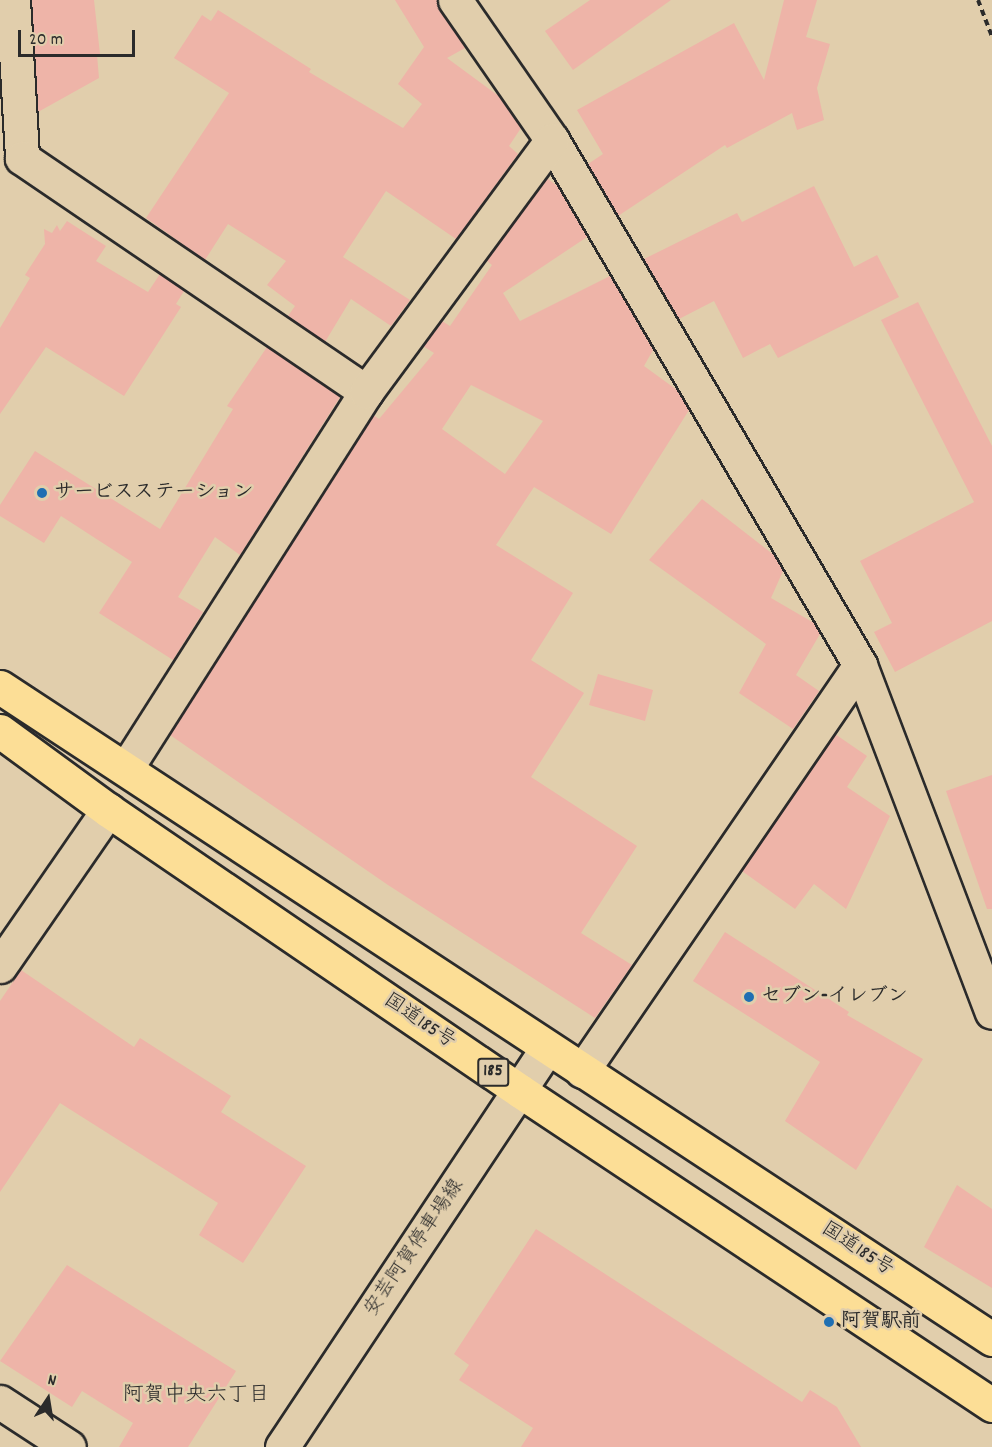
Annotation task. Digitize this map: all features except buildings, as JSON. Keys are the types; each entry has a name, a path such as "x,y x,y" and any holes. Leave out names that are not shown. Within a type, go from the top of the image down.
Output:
{"highway":[{"name":"国道185号","path":"0,687 126,767 547,1048 992,1339"},
{"name":"国道185号","path":"0,731 108,810 520,1090 992,1405"}],"street":[{"path":"13,0 11,163 366,392"},
{"path":"455,0 552,140 860,665 992,1012"},
{"path":"126,767 366,392 552,140"},
{"path":"582,1071 860,665"},
{"path":"0,966 108,810"},
{"name":"安芸阿賀停車場線","path":"282,1447 547,1048"},
{"path":"0,1402 69,1447"}],"path":[{"path":"978,0 992,36"}],"place":[{"name":"サービスステーション","path":"42,493"},
{"name":"セブン-イレブン","path":"749,997"},
{"name":"阿賀駅前","path":"829,1322"}],"district":[{"name":"阿賀中央六丁目","path":"196,1396"}]}
